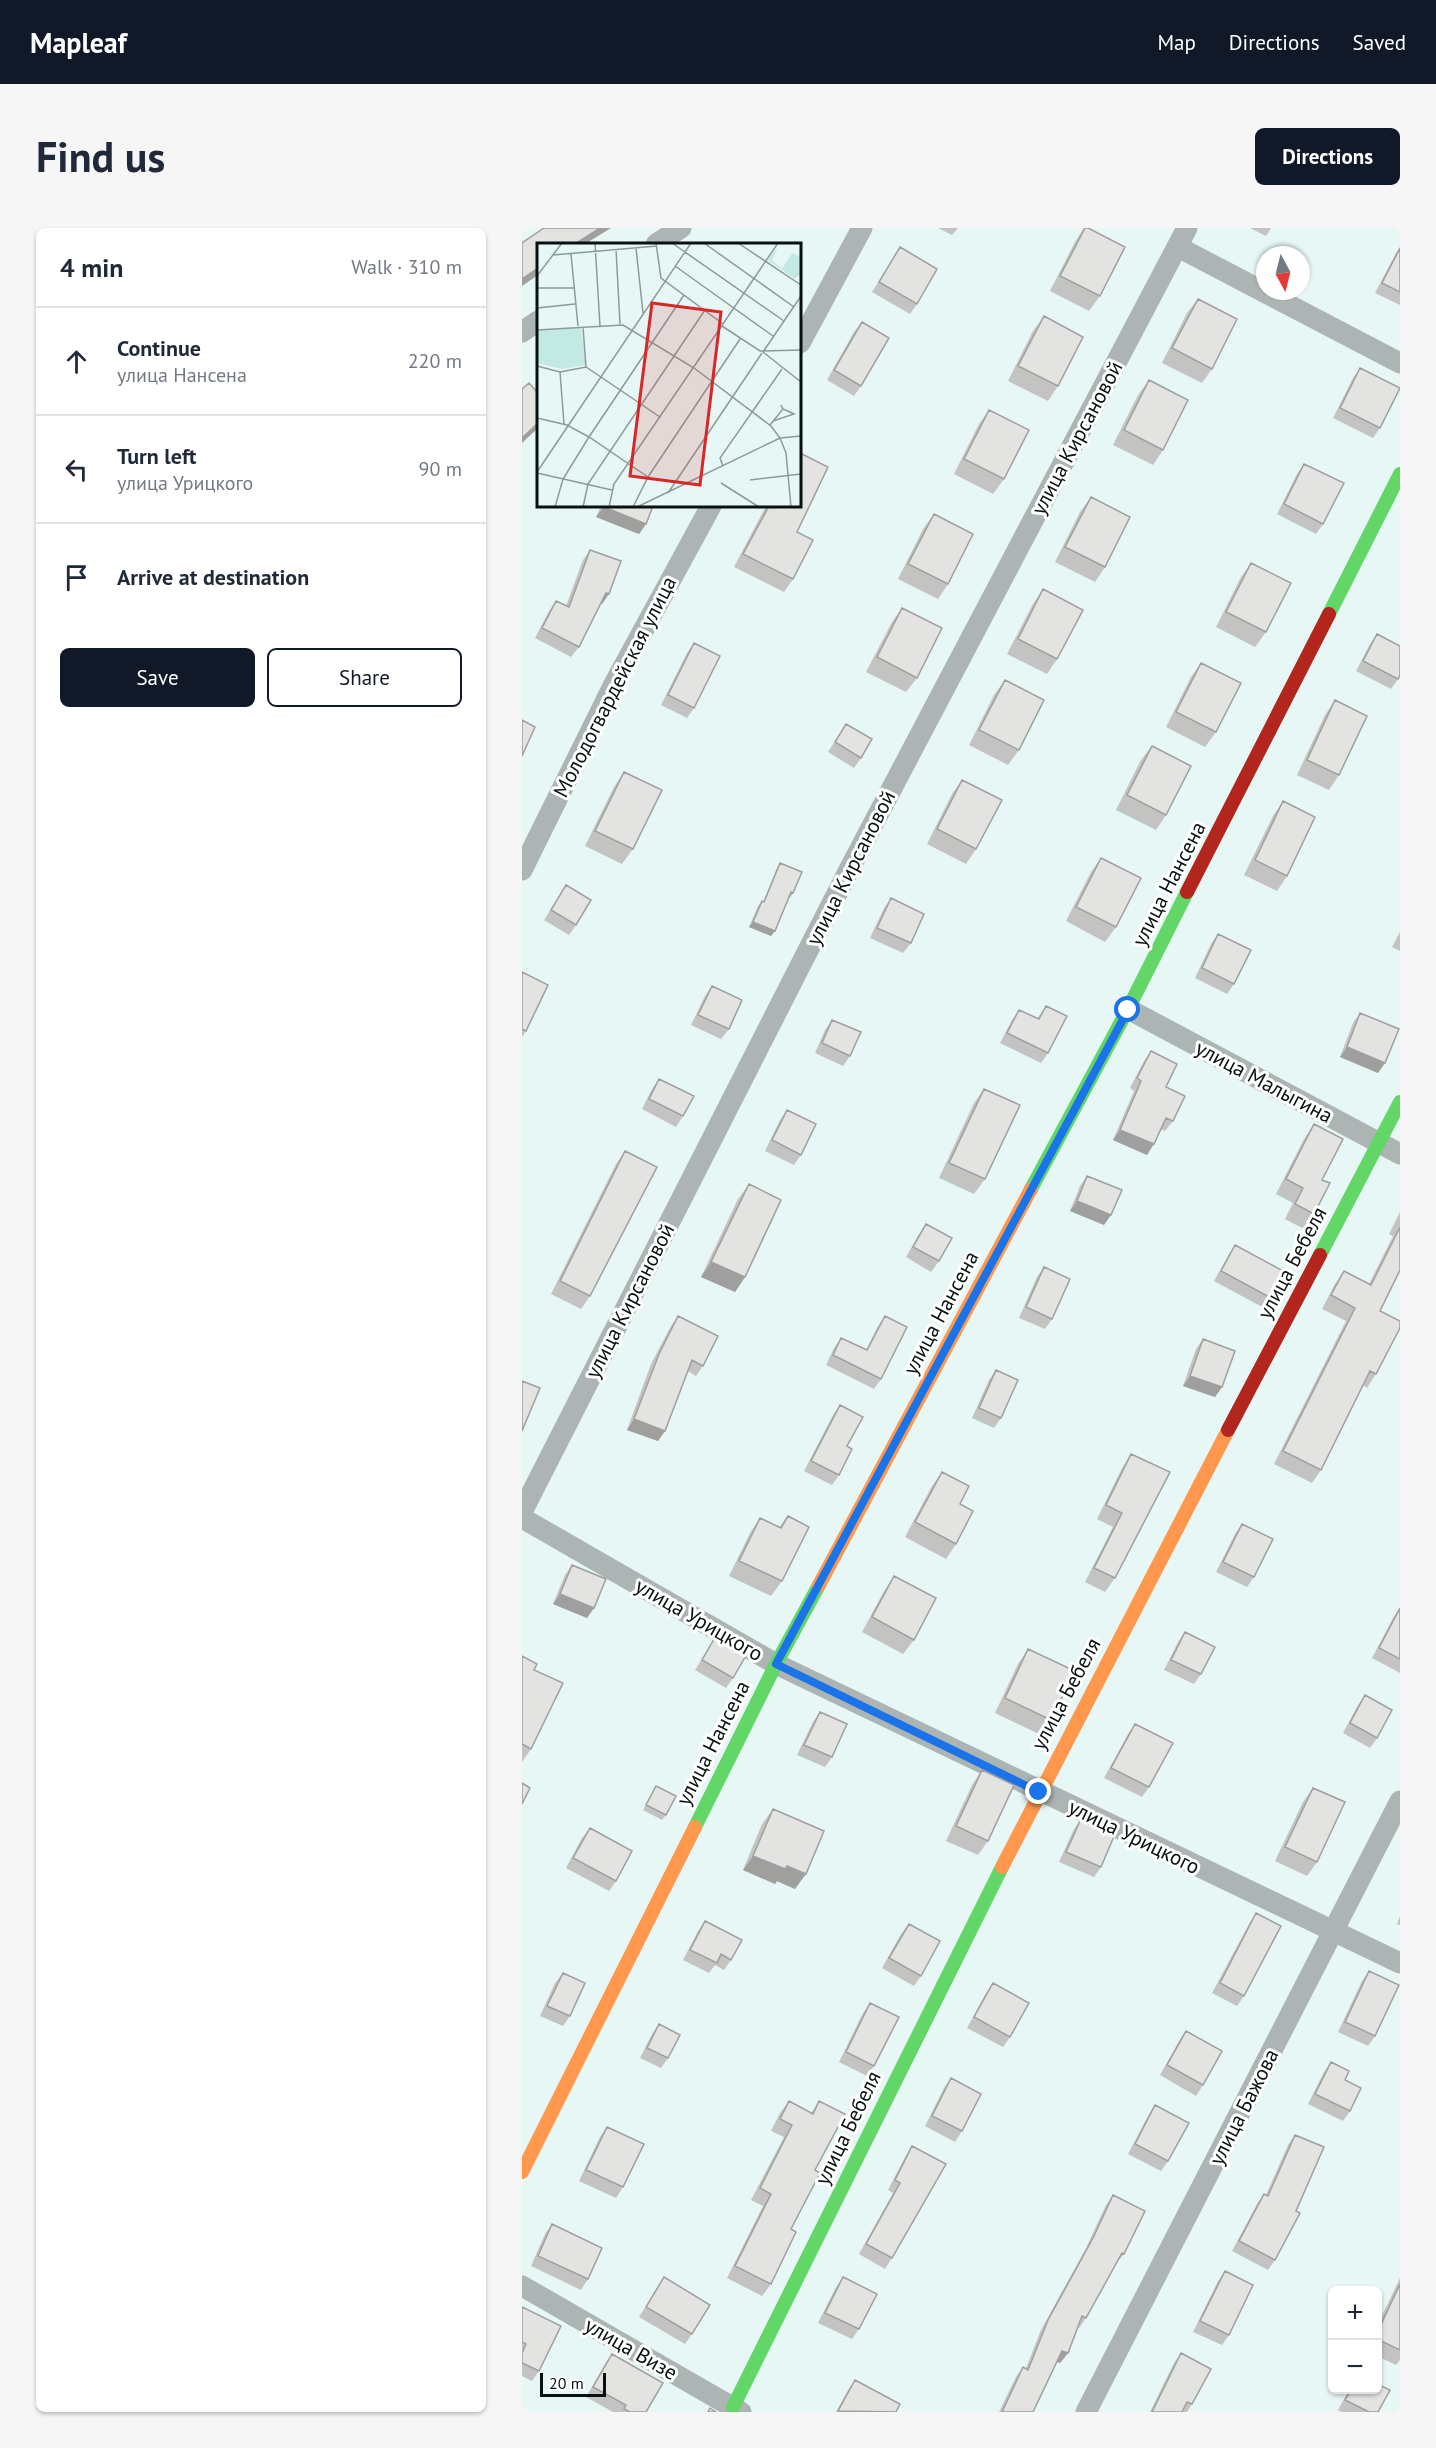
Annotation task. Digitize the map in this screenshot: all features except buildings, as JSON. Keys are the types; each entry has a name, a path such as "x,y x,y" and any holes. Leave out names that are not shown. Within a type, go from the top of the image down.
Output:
{"main road":[{"name":"улица Нансена","path":"522,2172 776,1664 1128,1010 1400,474"},
{"name":"улица Бебеля","path":"737,2410 1039,1792 1400,1102"}],"street":[{"path":"658,243 681,228"},
{"path":"801,341 862,228"},
{"path":"1183,237 1400,363"},
{"name":"улица Кирсановой","path":"522,1512 852,864 1183,237"},
{"path":"522,332 537,322"},
{"name":"Молодогвардейская улица","path":"522,870 614,684 710,507"},
{"name":"улица Малыгина","path":"1128,1010 1400,1154"},
{"name":"улица Урицкого","path":"522,1518 776,1664 1400,1963"},
{"name":"улица Бажова","path":"1086,2412 1400,1801"},
{"name":"улица Визе","path":"522,2286 737,2410"}],"traffic: fast":[{"path":"1329,614 1400,474"},
{"path":"1031,1189 1128,1009 1187,892"},
{"path":"1320,1255 1400,1102"},
{"path":"695,1827 776,1664 819,1585"},
{"path":"733,2407 1002,1867"}],"traffic: slow":[{"path":"819,1585 1031,1189"},
{"path":"1002,1867 1228,1430"},
{"path":"522,2172 695,1827"}],"traffic: jam":[{"path":"1187,892 1329,614"},
{"path":"1228,1430 1320,1255"}],"route":[{"path":"1039,1792 776,1664 1128,1010"}]}
